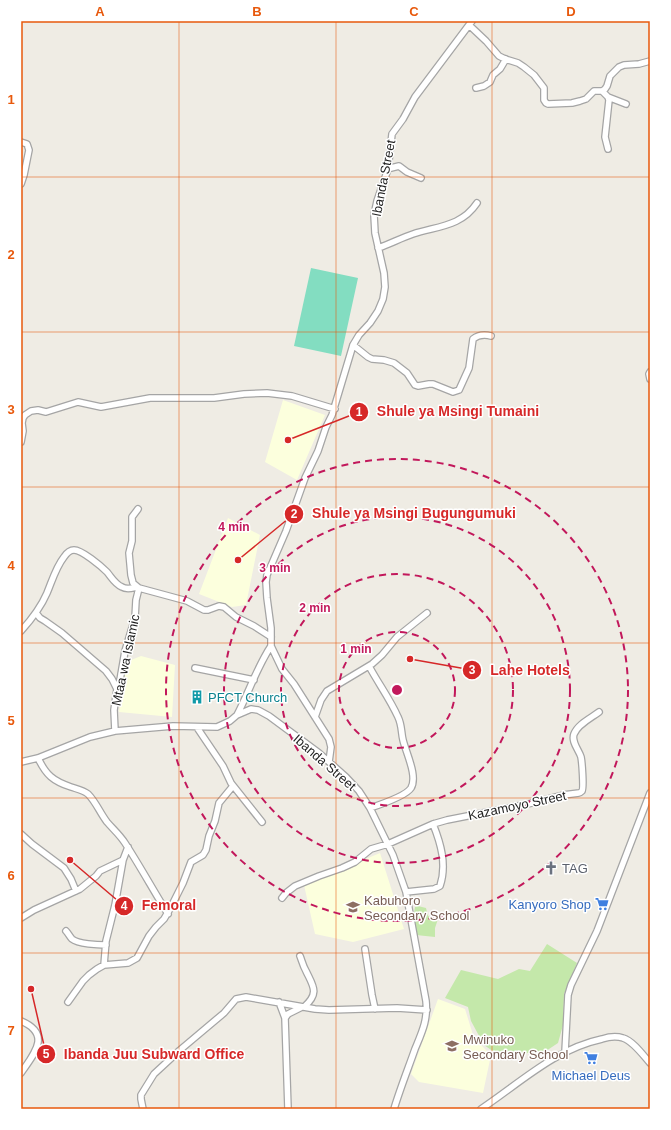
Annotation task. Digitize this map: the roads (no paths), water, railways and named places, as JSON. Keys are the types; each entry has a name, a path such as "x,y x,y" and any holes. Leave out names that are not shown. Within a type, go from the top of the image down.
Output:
{"street":[{"path":"471,23 499,56 524,66 534,75 544,88 544,100 548,104 577,102 586,99 594,91 602,91 607,86 610,76 619,67 650,61"},
{"name":"Ibanda Street","path":"271,646 270,620 266,594 267,575 286,532 305,478 335,409 353,345 359,335 370,324 383,299 385,287 375,233 374,215 377,201 388,170 392,134 403,119 418,93 471,23"},
{"path":"496,52 502,66"},
{"path":"476,88 484,86 490,82 506,59"},
{"path":"602,91 608,97 626,104"},
{"path":"608,97 609,104 606,118 607,126 605,137 608,149"},
{"path":"21,142 26,144 29,148 21,184"},
{"path":"388,170 399,166 407,172 421,178"},
{"path":"378,248 412,234 453,223 469,213 478,203"},
{"path":"353,345 372,359 394,363 407,373 415,385 433,384 453,392 459,390 469,368 473,339 486,334 491,336"},
{"path":"650,372 648,374 650,379"},
{"path":"21,442 23,430 22,423 25,415 31,411 38,410 46,412 78,402 101,407 125,404 150,398 214,398 267,393 292,396 335,409"},
{"path":"138,509 132,517 132,541 129,558 133,583 138,588"},
{"path":"21,631 36,613 63,558 67,553 74,550 79,551 91,559 121,587 131,589 138,588 187,600 204,610 219,606 224,607 236,617 251,624 271,637"},
{"name":"Mtaa wa Islamic","path":"115,731 114,710 117,689 126,646 135,618 138,588"},
{"path":"36,613 40,618 62,633 106,671 117,689"},
{"path":"315,717 321,700 327,691 368,666 382,655 397,637 427,613"},
{"path":"237,714 246,698 261,662 271,646"},
{"path":"271,646 282,669 294,684 326,734 331,747 329,762"},
{"path":"368,666 401,722 403,739 413,778 411,787 407,792 370,808"},
{"path":"195,668 254,680"},
{"name":"Ibanda Street","path":"21,762 38,758 83,739 115,731 173,726 217,727 230,721 237,714 251,709 258,710 280,723 346,777 370,808 398,867 406,892 427,1010 423,1030 394,1109"},
{"name":"Kazamoyo Street","path":"282,898 295,886 355,862 371,849 388,844 434,824 563,795 580,793 582,789 582,762 573,736 575,731 587,719 599,712"},
{"path":"198,727 223,766 233,786 262,822"},
{"path":"38,758 42,767 47,773 59,783 83,790 88,794 106,821 128,847 154,890 157,898 168,914"},
{"path":"68,1002 89,975 104,965 128,963 137,958 149,936 168,914 191,862 203,856 215,821 219,803 233,786"},
{"path":"565,1052 568,995 597,931 650,793"},
{"path":"406,892 434,889 440,886 442,880 443,859 434,824"},
{"path":"21,834 64,868 76,891"},
{"path":"104,965 106,945 123,860 128,847"},
{"path":"21,918 34,910 76,891 91,881 100,871 123,860"},
{"path":"66,931 76,941 106,945"},
{"path":"365,949 372,995 376,1009"},
{"path":"284,1018 288,1014 303,1007 311,1001 314,996 314,988 300,956"},
{"path":"143,1109 141,1094 154,1074 224,1013 236,999 246,997 261,1001 279,1002 315,1009 329,1010 411,1008 427,1010"},
{"path":"279,1002 284,1018 288,1109"},
{"path":"21,1021 36,1030 39,1040 38,1046 21,1074"},
{"path":"481,1109 552,1059 590,1041 609,1037 623,1038 637,1048 650,1063"}],"place":[{"name":"Shule ya Msingi Tumaini","path":"288,440"},
{"name":"Shule ya Msingi Bugungumuki","path":"238,560"},
{"name":"Lahe Hotels","path":"410,659"},
{"name":"PFCT Church","path":"197,697"},
{"name":"Femoral","path":"70,860"},
{"name":"TAG","path":"551,868"},
{"name":"Kanyoro Shop","path":"602,904"},
{"name":"Kabuhoro Secondary School","path":"353,907"},
{"name":"Ibanda Juu Subward Office","path":"31,989"},
{"name":"Mwinuko Secondary School","path":"452,1046"},
{"name":"Michael Deus","path":"591,1058"}]}
